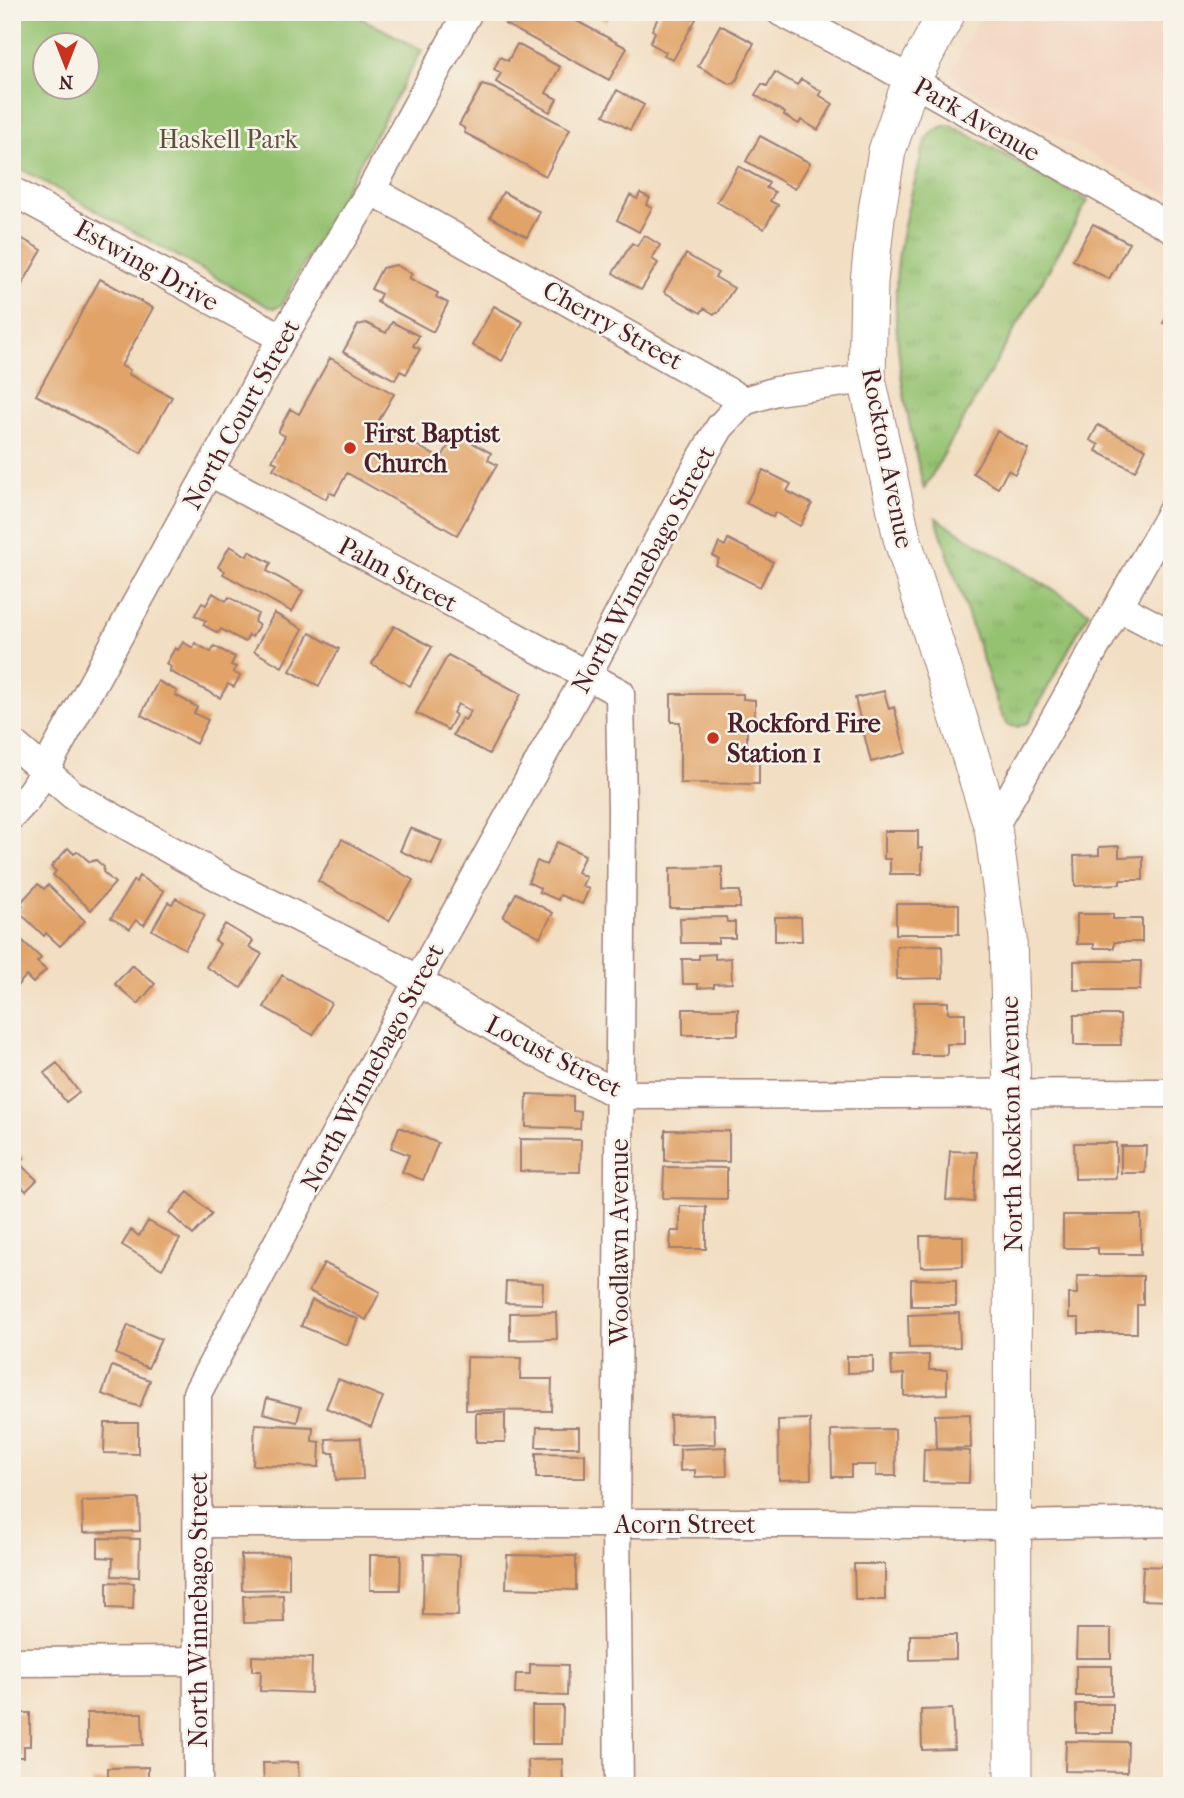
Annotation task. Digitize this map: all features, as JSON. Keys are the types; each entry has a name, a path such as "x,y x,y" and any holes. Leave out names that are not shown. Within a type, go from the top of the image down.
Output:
{"main road":[{"path":"911,81 947,12"},
{"name":"Rockton Avenue","path":"911,81 887,152 876,217 869,282 867,379 902,538 993,828"},
{"name":"North Rockton Avenue","path":"993,828 1008,937 1012,1095 1013,1786"}],"street":[{"name":"North Court Street","path":"12,815 44,772 282,338 371,190 468,12"},
{"name":"Park Avenue","path":"781,12 911,81 1172,228"},
{"name":"Cherry Street","path":"371,190 744,401"},
{"name":"Estwing Drive","path":"12,191 282,338"},
{"path":"744,401 776,391 867,379"},
{"name":"North Winnebago Street","path":"198,1786 197,1393 418,981 587,675 700,461 720,427 744,401"},
{"name":"Palm Street","path":"210,472 587,675"},
{"path":"993,828 1172,511"},
{"path":"1119,607 1172,635"},
{"name":"Woodlawn Avenue","path":"587,675 620,693 622,811 616,1524 619,1786"},
{"name":"Locust Street","path":"12,743 73,795 224,880 389,963 531,1050 620,1095 1172,1093"},
{"name":"Acorn Street","path":"199,1523 1014,1525 1172,1522"},
{"path":"12,1662 197,1661"}],"shaded area":[{"path":"983,12 1172,12 1172,198 957,82 952,69"}],"green space":[{"name":"Haskell Park","path":"12,12 350,12 422,50 282,304 276,308 269,307 12,164"},
{"path":"951,125 1088,201 924,489 908,414 897,339 898,260 925,143 935,131"},
{"path":"936,518 1089,612 1029,722 1018,727 1008,725 1001,715"}],"building":[{"path":"512,12 560,12 627,48 609,80 505,24"},
{"path":"589,12 611,12 606,21"},
{"path":"661,12 695,12 692,17 696,19 673,60 664,55 666,52 650,43 655,32 652,30"},
{"path":"720,25 754,43 735,83 730,84 698,66"},
{"path":"517,44 560,67 546,93 557,99 550,112 496,82 501,73 494,69 500,57 508,61"},
{"path":"775,72 797,85 801,79 821,91 819,95 833,104 818,130 801,120 799,124 755,95 762,84 767,86"},
{"path":"482,85 493,88 570,129 546,176 465,133 464,128 459,125"},
{"path":"617,90 644,105 630,130 604,115"},
{"path":"760,136 810,163 795,189 746,161"},
{"path":"738,166 769,183 766,188 775,192 770,201 778,205 764,229 717,202"},
{"path":"503,192 540,212 527,237 490,217"},
{"path":"640,193 650,198 646,205 652,208 639,232 617,220 630,195 637,199"},
{"path":"1093,224 1129,243 1109,279 1073,260"},
{"path":"12,233 42,250 12,302"},
{"path":"644,235 660,245 652,259 658,263 641,290 613,273 632,243 637,246"},
{"path":"686,254 718,273 715,277 734,288 718,313 714,314 704,308 701,313 664,292"},
{"path":"396,265 412,274 409,278 438,293 436,297 448,303 433,332 377,302 381,294 371,289 382,268"},
{"path":"100,279 153,308 121,366 130,370 128,374 172,397 141,453 36,395"},
{"path":"494,306 523,322 502,361 472,345"},
{"path":"1172,308 1172,328 1163,323"},
{"path":"392,322 419,336 413,346 420,349 406,374 400,371 395,380 343,352 358,325 366,323 386,333"},
{"name":"First Baptist Church","path":"330,358 394,394 377,423 441,459 452,439 456,442 460,436 491,453 488,460 497,465 457,535 347,473 335,495 329,492 326,499 273,469 277,463 272,461 285,436 278,432 290,409 299,414"},
{"path":"1098,425 1146,449 1135,471 1096,451 1099,445 1090,440"},
{"path":"997,431 1028,449 1015,474 1008,470 998,488 973,473"},
{"path":"763,470 791,484 787,491 812,504 800,526 775,512 773,517 746,503"},
{"path":"728,539 773,562 760,587 716,565 719,559 713,556 719,543 725,546"},
{"path":"230,546 247,556 249,551 271,563 267,571 303,591 292,612 223,574 225,571 218,567"},
{"path":"213,593 226,601 229,597 258,614 254,622 259,625 252,637 249,635 245,642 221,629 218,633 203,625 206,621 195,615 202,603 206,605"},
{"path":"274,613 303,629 282,667 254,651"},
{"path":"394,626 432,647 410,686 372,664"},
{"path":"310,633 339,649 319,686 290,671"},
{"path":"183,642 193,648 195,643 211,652 214,646 235,657 231,665 236,667 233,672 240,676 234,687 228,684 220,698 169,671 171,667 166,664 175,648 178,650"},
{"path":"448,655 521,694 489,754 453,735 462,718 465,720 471,711 458,704 448,730 416,713"},
{"path":"158,681 177,691 175,695 197,707 194,713 208,720 196,744 141,715"},
{"path":"884,691 889,709 894,707 906,753 871,762 855,698"},
{"name":"Rockford Fire Station 1","path":"671,694 743,694 743,699 755,700 755,724 747,724 747,751 759,751 759,784 680,783 680,722 671,722"},
{"path":"410,828 442,841 432,865 400,851"},
{"path":"884,831 918,831 918,848 922,848 922,874 890,874 890,859 884,859"},
{"path":"342,839 413,880 389,921 318,881"},
{"path":"557,842 585,855 577,872 586,877 582,886 589,889 582,904 560,895 558,900 539,892 540,888 528,882 537,861 546,865"},
{"path":"1119,846 1119,857 1143,856 1143,880 1075,886 1074,856 1099,855 1099,847"},
{"path":"68,848 74,854 77,851 90,862 96,860 104,867 103,872 115,883 91,910 53,875 56,871 51,867"},
{"path":"722,867 722,891 740,891 740,908 670,908 670,868"},
{"path":"139,876 164,891 144,925 136,920 130,929 111,918 133,881 136,882"},
{"path":"38,884 44,889 48,885 85,921 60,946 46,933 44,936 18,911 23,906 21,902"},
{"path":"516,893 553,913 540,937 503,917"},
{"path":"176,898 205,915 185,949 152,930 168,902 172,904"},
{"path":"896,904 959,904 959,934 896,934"},
{"path":"1077,914 1113,914 1113,919 1142,919 1142,942 1114,942 1114,948 1094,948 1094,944 1077,944"},
{"path":"726,917 727,922 735,922 735,938 718,938 718,943 681,943 680,918"},
{"path":"775,917 801,917 802,941 775,941"},
{"path":"225,924 253,941 249,947 262,954 241,988 206,967 220,944 215,940"},
{"path":"12,931 41,958 37,962 46,970 33,983 26,976 15,988 12,985"},
{"path":"942,945 943,978 897,979 896,946"},
{"path":"715,954 715,959 731,958 732,983 698,988 698,984 683,984 682,959 699,959 699,955"},
{"path":"1074,961 1141,961 1140,990 1074,990"},
{"path":"132,965 155,984 138,1004 115,984"},
{"path":"282,975 331,1003 313,1035 264,1007"},
{"path":"914,1002 948,1002 948,1013 965,1013 965,1044 947,1044 947,1055 913,1055"},
{"path":"683,1009 738,1009 738,1035 683,1035"},
{"path":"1074,1015 1120,1015 1121,1045 1074,1045"},
{"path":"57,1063 79,1092 66,1102 44,1073"},
{"path":"527,1094 573,1096 573,1111 581,1112 580,1129 526,1127"},
{"path":"399,1127 438,1143 423,1180 402,1172 409,1155 391,1148"},
{"path":"665,1130 729,1131 729,1162 665,1161"},
{"path":"520,1139 581,1140 580,1172 520,1171"},
{"path":"1074,1143 1116,1143 1116,1178 1075,1179"},
{"path":"1121,1146 1146,1146 1145,1173 1121,1173"},
{"path":"12,1147 24,1158 19,1163 37,1180 26,1191 18,1183 12,1189"},
{"path":"950,1151 977,1152 974,1202 946,1200"},
{"path":"664,1167 727,1168 727,1199 663,1198"},
{"path":"188,1192 212,1214 193,1235 169,1213"},
{"path":"680,1206 706,1207 706,1249 670,1249 671,1231 680,1231"},
{"path":"1063,1215 1141,1215 1141,1254 1098,1254 1098,1248 1063,1248"},
{"path":"148,1221 180,1239 162,1269 122,1245 131,1230 139,1236"},
{"path":"920,1236 963,1236 963,1266 921,1267"},
{"path":"324,1263 380,1292 366,1320 309,1291"},
{"path":"1077,1276 1143,1276 1143,1305 1137,1305 1137,1333 1079,1333 1079,1318 1069,1318 1069,1294 1077,1294"},
{"path":"911,1279 956,1280 956,1306 911,1306"},
{"path":"506,1281 543,1283 542,1304 505,1303"},
{"path":"312,1300 358,1319 347,1345 301,1326"},
{"path":"556,1312 557,1339 510,1340 510,1313"},
{"path":"959,1313 960,1347 909,1348 908,1315"},
{"path":"128,1325 161,1339 148,1368 116,1354"},
{"path":"929,1355 929,1370 947,1370 947,1394 904,1396 904,1374 892,1375 891,1356"},
{"path":"847,1356 873,1356 873,1372 847,1373"},
{"path":"467,1357 521,1358 520,1379 552,1379 551,1411 466,1410"},
{"path":"112,1366 150,1380 140,1407 102,1394"},
{"path":"338,1379 383,1397 371,1427 326,1408"},
{"path":"267,1398 301,1407 297,1422 263,1413"},
{"path":"476,1413 505,1413 505,1442 476,1442"},
{"path":"714,1414 715,1444 671,1445 670,1415"},
{"path":"970,1414 971,1448 936,1449 935,1415"},
{"path":"810,1419 811,1479 779,1480 778,1420"},
{"path":"105,1423 138,1423 138,1454 104,1453"},
{"path":"255,1424 313,1427 312,1441 320,1442 319,1467 253,1465"},
{"path":"537,1427 579,1427 579,1447 536,1447"},
{"path":"895,1429 896,1476 876,1476 876,1465 851,1465 851,1477 832,1477 831,1430"},
{"path":"361,1438 363,1479 336,1480 334,1453 327,1453 326,1439"},
{"path":"726,1447 727,1476 695,1477 695,1470 680,1471 680,1449"},
{"path":"924,1449 970,1451 969,1483 923,1482"},
{"path":"536,1453 585,1454 585,1478 536,1478"},
{"path":"139,1499 140,1531 83,1533 82,1501"},
{"path":"98,1538 140,1539 139,1577 112,1576 113,1558 98,1557"},
{"path":"289,1554 289,1589 242,1590 241,1555"},
{"path":"424,1554 460,1555 458,1616 423,1615"},
{"path":"370,1555 401,1555 400,1590 370,1590"},
{"path":"507,1555 576,1556 576,1590 506,1588"},
{"path":"854,1564 885,1564 885,1600 855,1600"},
{"path":"1143,1566 1172,1567 1171,1601 1141,1600"},
{"path":"107,1582 134,1583 133,1609 107,1608"},
{"path":"283,1595 284,1622 244,1623 243,1596"},
{"path":"1077,1629 1111,1629 1111,1658 1076,1658"},
{"path":"910,1635 956,1635 956,1659 910,1660"},
{"path":"252,1656 312,1658 311,1693 260,1691 261,1671 252,1671"},
{"path":"530,1664 568,1665 567,1696 515,1694 516,1674 530,1674"},
{"path":"1076,1666 1112,1666 1112,1696 1076,1696"},
{"path":"1076,1704 1113,1704 1113,1733 1076,1733"},
{"path":"532,1706 563,1706 562,1744 532,1744"},
{"path":"952,1709 954,1749 922,1750 921,1710"},
{"path":"12,1713 30,1713 30,1746 24,1746 24,1757 12,1757"},
{"path":"87,1713 142,1713 143,1745 87,1746"},
{"path":"1066,1741 1128,1742 1127,1772 1065,1771"},
{"path":"562,1759 563,1786 529,1786 528,1760"},
{"path":"298,1762 299,1786 264,1786 263,1763"},
{"path":"148,1767 148,1786 92,1786 92,1781 108,1781 108,1768"},
{"path":"710,1777 710,1786 686,1786 685,1778"}],"place":[{"name":"First Baptist Church","path":"350,448"},
{"name":"Rockford Fire Station 1","path":"713,738"}]}
